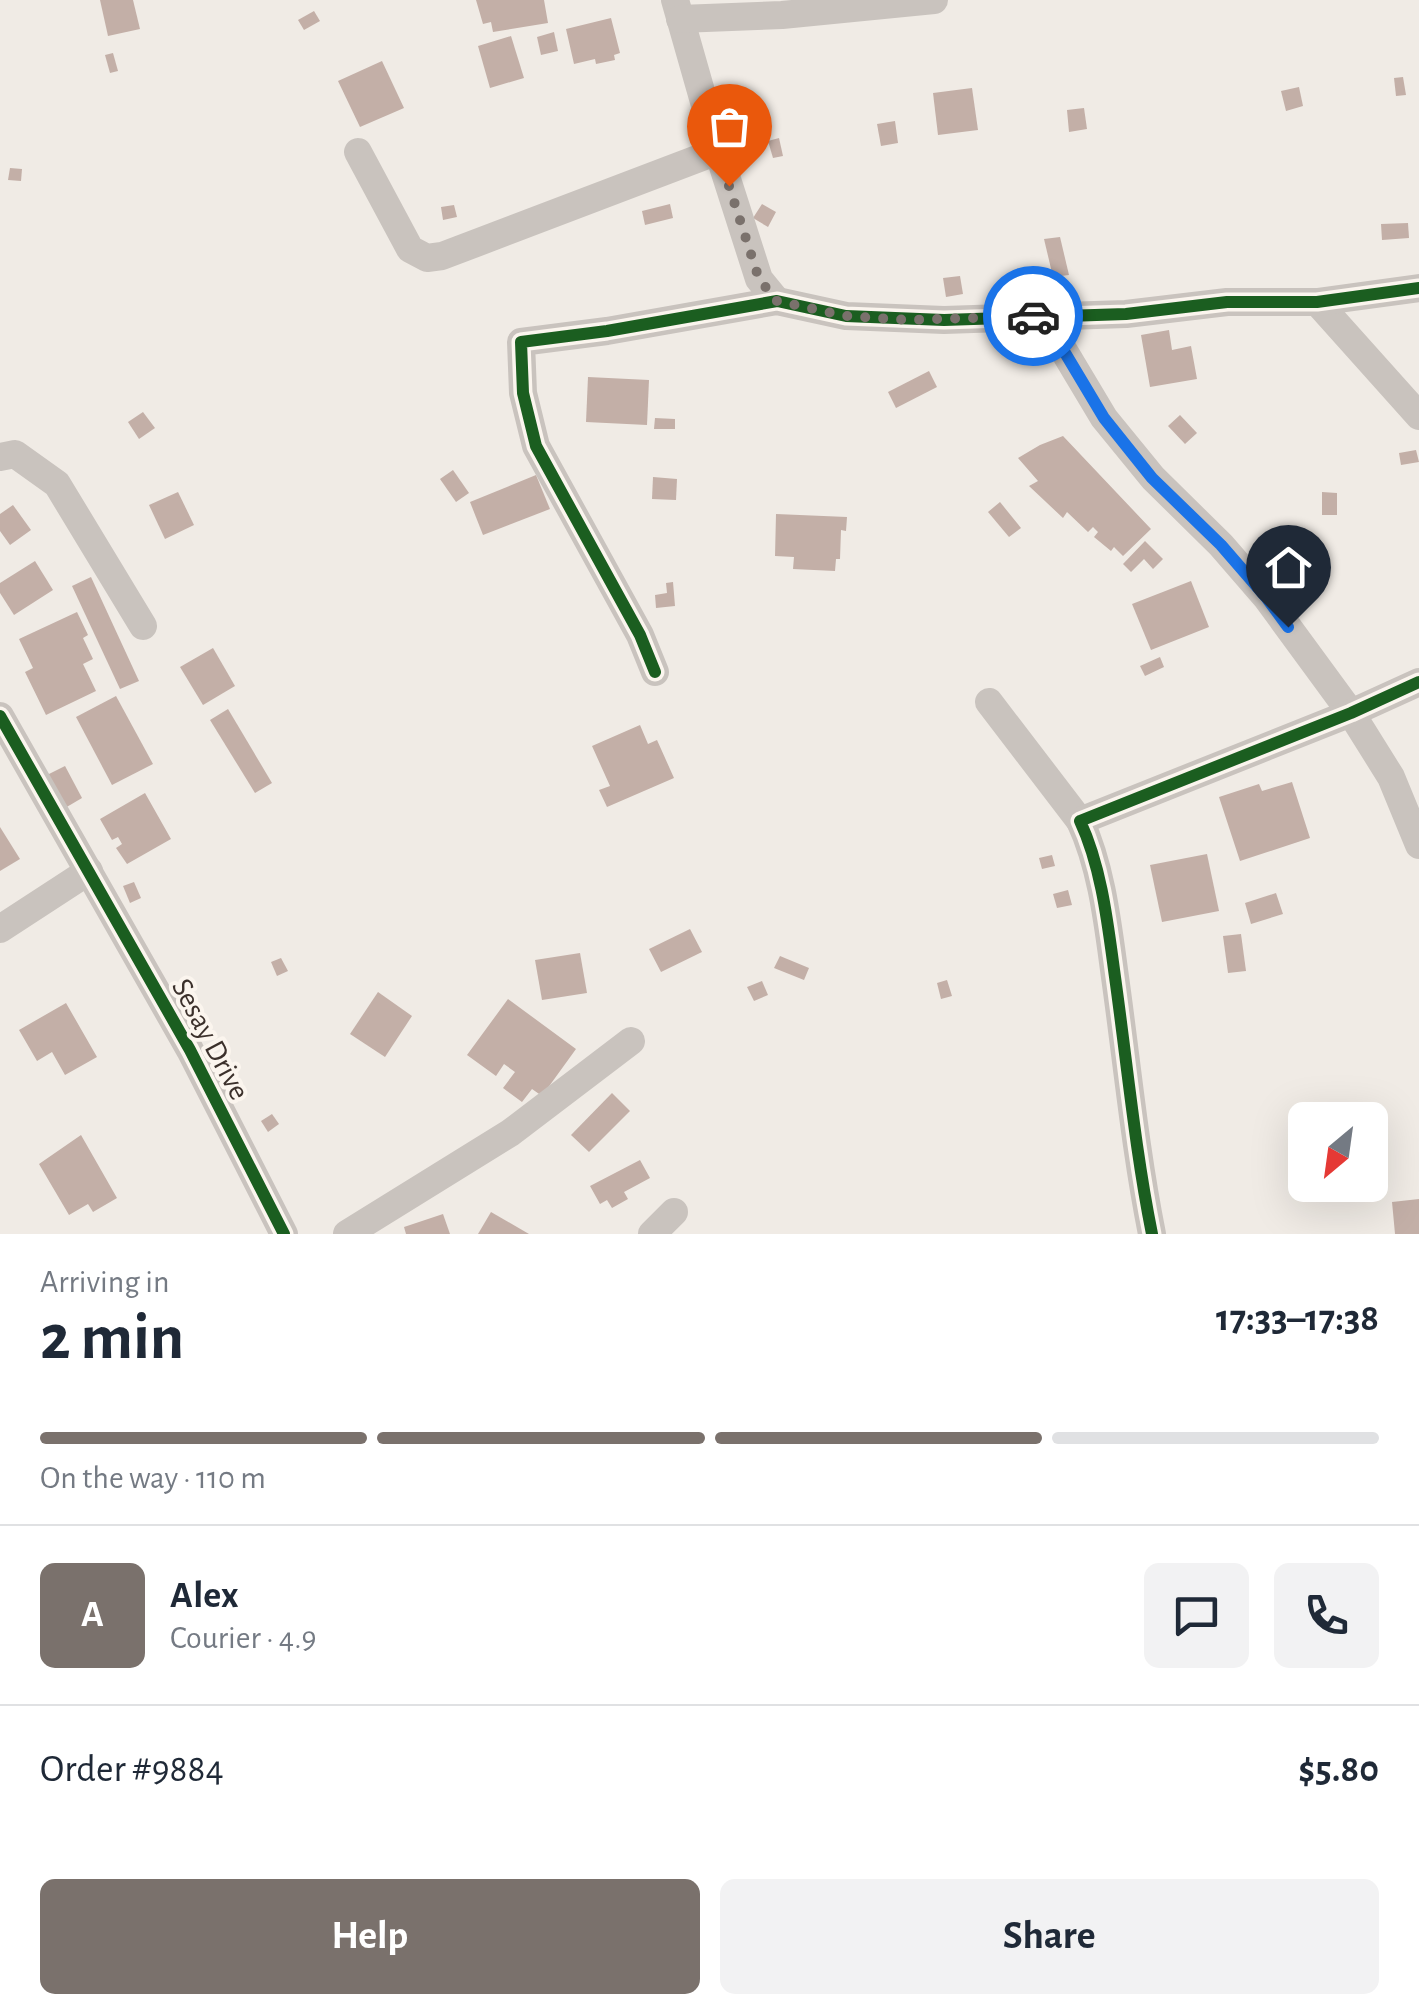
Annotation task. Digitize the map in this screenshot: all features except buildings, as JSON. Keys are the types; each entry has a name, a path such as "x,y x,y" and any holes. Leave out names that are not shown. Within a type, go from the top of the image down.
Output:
{"street":[{"path":"777,301 759,279 678,10 782,15 934,0"},
{"path":"358,152 410,249 427,258 442,256 718,151"},
{"path":"655,672 640,635 536,446 523,393 521,342 607,332 777,301 846,316 908,320 1126,314 1228,302 1317,302 1419,288"},
{"path":"1317,302 1419,416"},
{"path":"1043,316 1104,418 1152,478 1221,545 1266,597 1352,713 1391,777 1419,845"},
{"path":"0,457 15,454 57,484 142,626"},
{"path":"1080,821 1352,713 1419,682"},
{"path":"989,702 1080,821 1089,840 1110,939 1137,1160 1152,1234"},
{"name":"Sesay Drive","path":"0,716 190,1050 284,1234"},
{"path":"0,929 88,871"},
{"path":"346,1234 510,1133 631,1041"},
{"path":"652,1234 674,1212"}],"cycle path":[{"path":"655,672 640,635 536,446 523,393 521,342 777,301 846,316 944,320 1126,314 1227,302 1317,302 1419,288"},
{"path":"1152,1234 1107,918 1094,858 1080,821 1419,682"},
{"path":"0,716 190,1050 284,1234"}],"way so far":[{"path":"729,186 759,279 777,301 846,316 908,320 1033,316"}],"route":[{"path":"1033,316 1043,316 1104,418 1152,478 1221,545 1288,627"}]}
